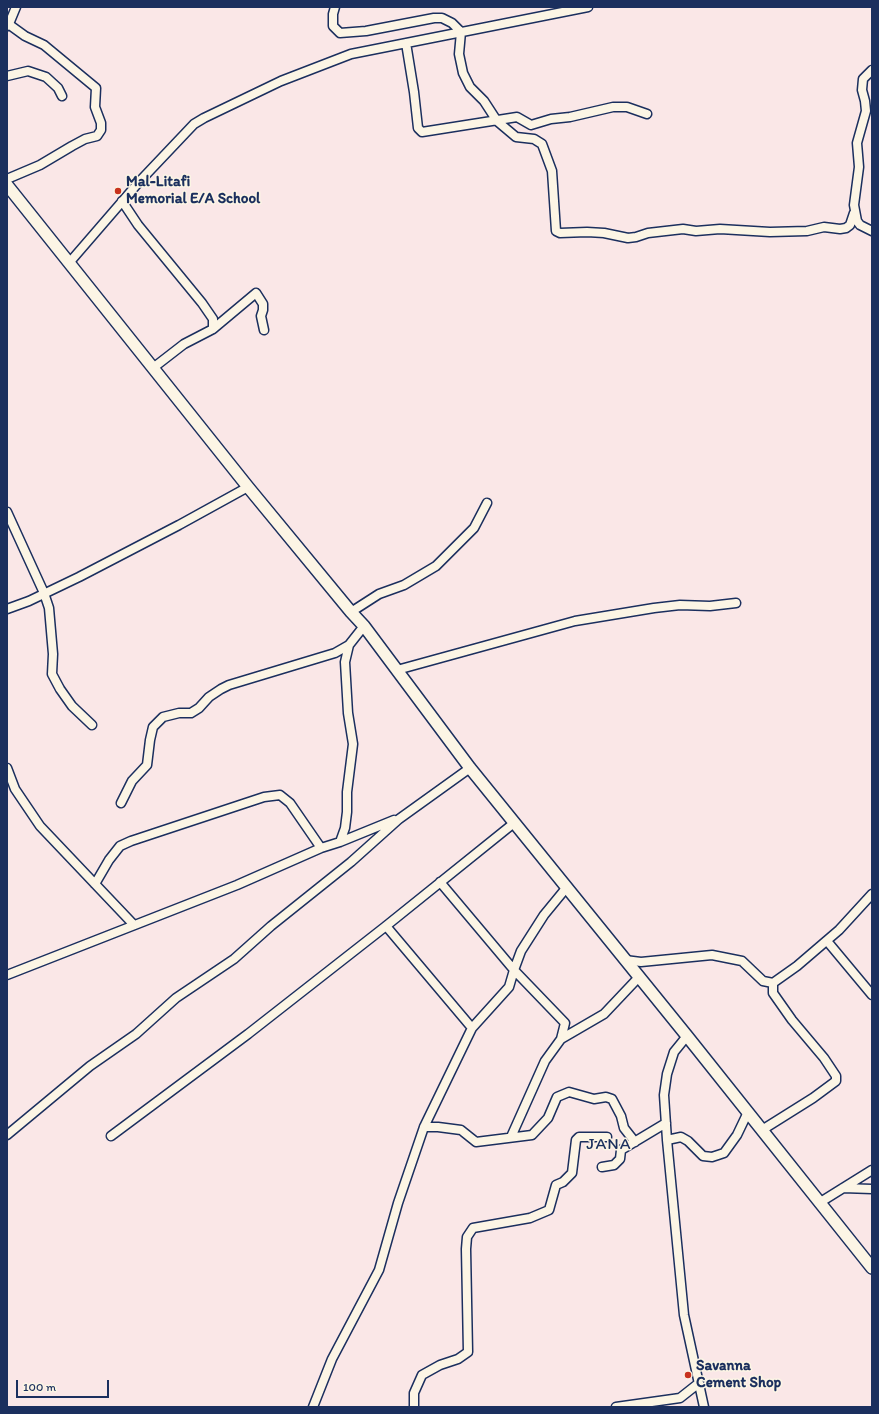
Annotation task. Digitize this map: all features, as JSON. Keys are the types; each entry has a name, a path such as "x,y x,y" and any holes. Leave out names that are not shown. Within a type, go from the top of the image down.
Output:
{"main road":[{"path":"7,186 248,487 364,626 470,768 872,1268"}],"street":[{"path":"7,179 40,165 72,146 97,136 101,130 101,123 95,107 96,88 44,44 25,36 8,24 16,7"},
{"path":"335,7 333,14 333,26 340,33 434,18 442,18 452,23 461,32"},
{"path":"69,263 138,182 194,124 204,118 281,81 351,54 588,7"},
{"path":"461,32 459,54 463,73 470,87 484,101 497,121 516,137 534,138 542,144 552,171 556,231 560,233 604,233 628,238 636,238 648,233 683,229 696,231 720,230 770,232 807,231 824,227 840,229 846,228 850,225 854,214"},
{"path":"406,43 418,128 422,132 518,117 531,125 551,119 570,117 613,107 627,107 647,114"},
{"path":"7,69 14,69 22,72"},
{"path":"872,70 863,79 862,90 866,111 857,143 859,167 854,204 856,221 860,225 872,231"},
{"path":"7,76 28,71 46,77 58,88 62,96"},
{"path":"122,201 138,225 202,303 213,319 213,329"},
{"path":"153,368 184,344 213,329 256,293 262,304 263,310 260,316 264,330"},
{"path":"7,609 86,574 248,487"},
{"path":"351,612 379,594 404,585 436,566 474,528 487,503"},
{"path":"7,512 44,593 49,608 53,654 52,674 72,706 92,725"},
{"path":"397,670 575,621 680,605 710,606 736,603"},
{"path":"340,842 345,828 347,792 353,744 348,713 344,662 349,645 364,626"},
{"path":"121,803 132,781 147,766 153,727 164,717 179,713 191,713 199,708 209,697 229,685 335,653 349,645"},
{"path":"7,768 15,789 40,826 134,925"},
{"path":"7,1135 90,1066 136,1034 176,998 234,959 271,926 351,862 398,819 470,768"},
{"path":"95,884 109,860 120,846 264,797 280,795 290,803 321,848"},
{"path":"7,976 237,885 321,848 398,819"},
{"path":"111,1136 248,1034 386,926 514,822"},
{"path":"440,882 514,970 565,1024 561,1039 545,1061 511,1137"},
{"path":"313,1407 332,1359 379,1270 398,1203 424,1127 472,1028 509,987 521,951 544,915 567,887"},
{"path":"625,960 641,962 712,956 742,961 763,981 773,983 797,966 827,941 872,894"},
{"path":"386,926 472,1028"},
{"path":"827,941 872,996"},
{"path":"561,1039 604,1014 639,977"},
{"path":"762,1130 813,1098 836,1081 836,1076 824,1058 792,1020 773,993 773,983"},
{"path":"687,1036 674,1052 667,1074 664,1095 684,1315 704,1407"},
{"path":"424,1127 461,1130 476,1142 532,1135 548,1118 557,1097 569,1092 594,1099 606,1097 612,1099 621,1116 624,1128 635,1142"},
{"path":"667,1140 681,1137 688,1141 703,1156 712,1157 724,1153 737,1135 748,1112"},
{"path":"602,1167 614,1165 620,1159 622,1150 628,1145 666,1123"},
{"path":"414,1407 414,1394 422,1375 440,1365 458,1359 468,1352 466,1249 467,1237 472,1228 530,1218 549,1210 556,1185 572,1173 576,1140 579,1137 607,1138"},
{"path":"819,1202 872,1170"},
{"path":"842,1188 872,1189"},
{"path":"616,1407 680,1398 699,1383"}],"place":[{"name":"Mal-Litafi Memorial E/A School","path":"118,191"},
{"name":"Savanna Cement Shop","path":"688,1375"}],"district":[{"name":"JANA","path":"609,1145"}]}
